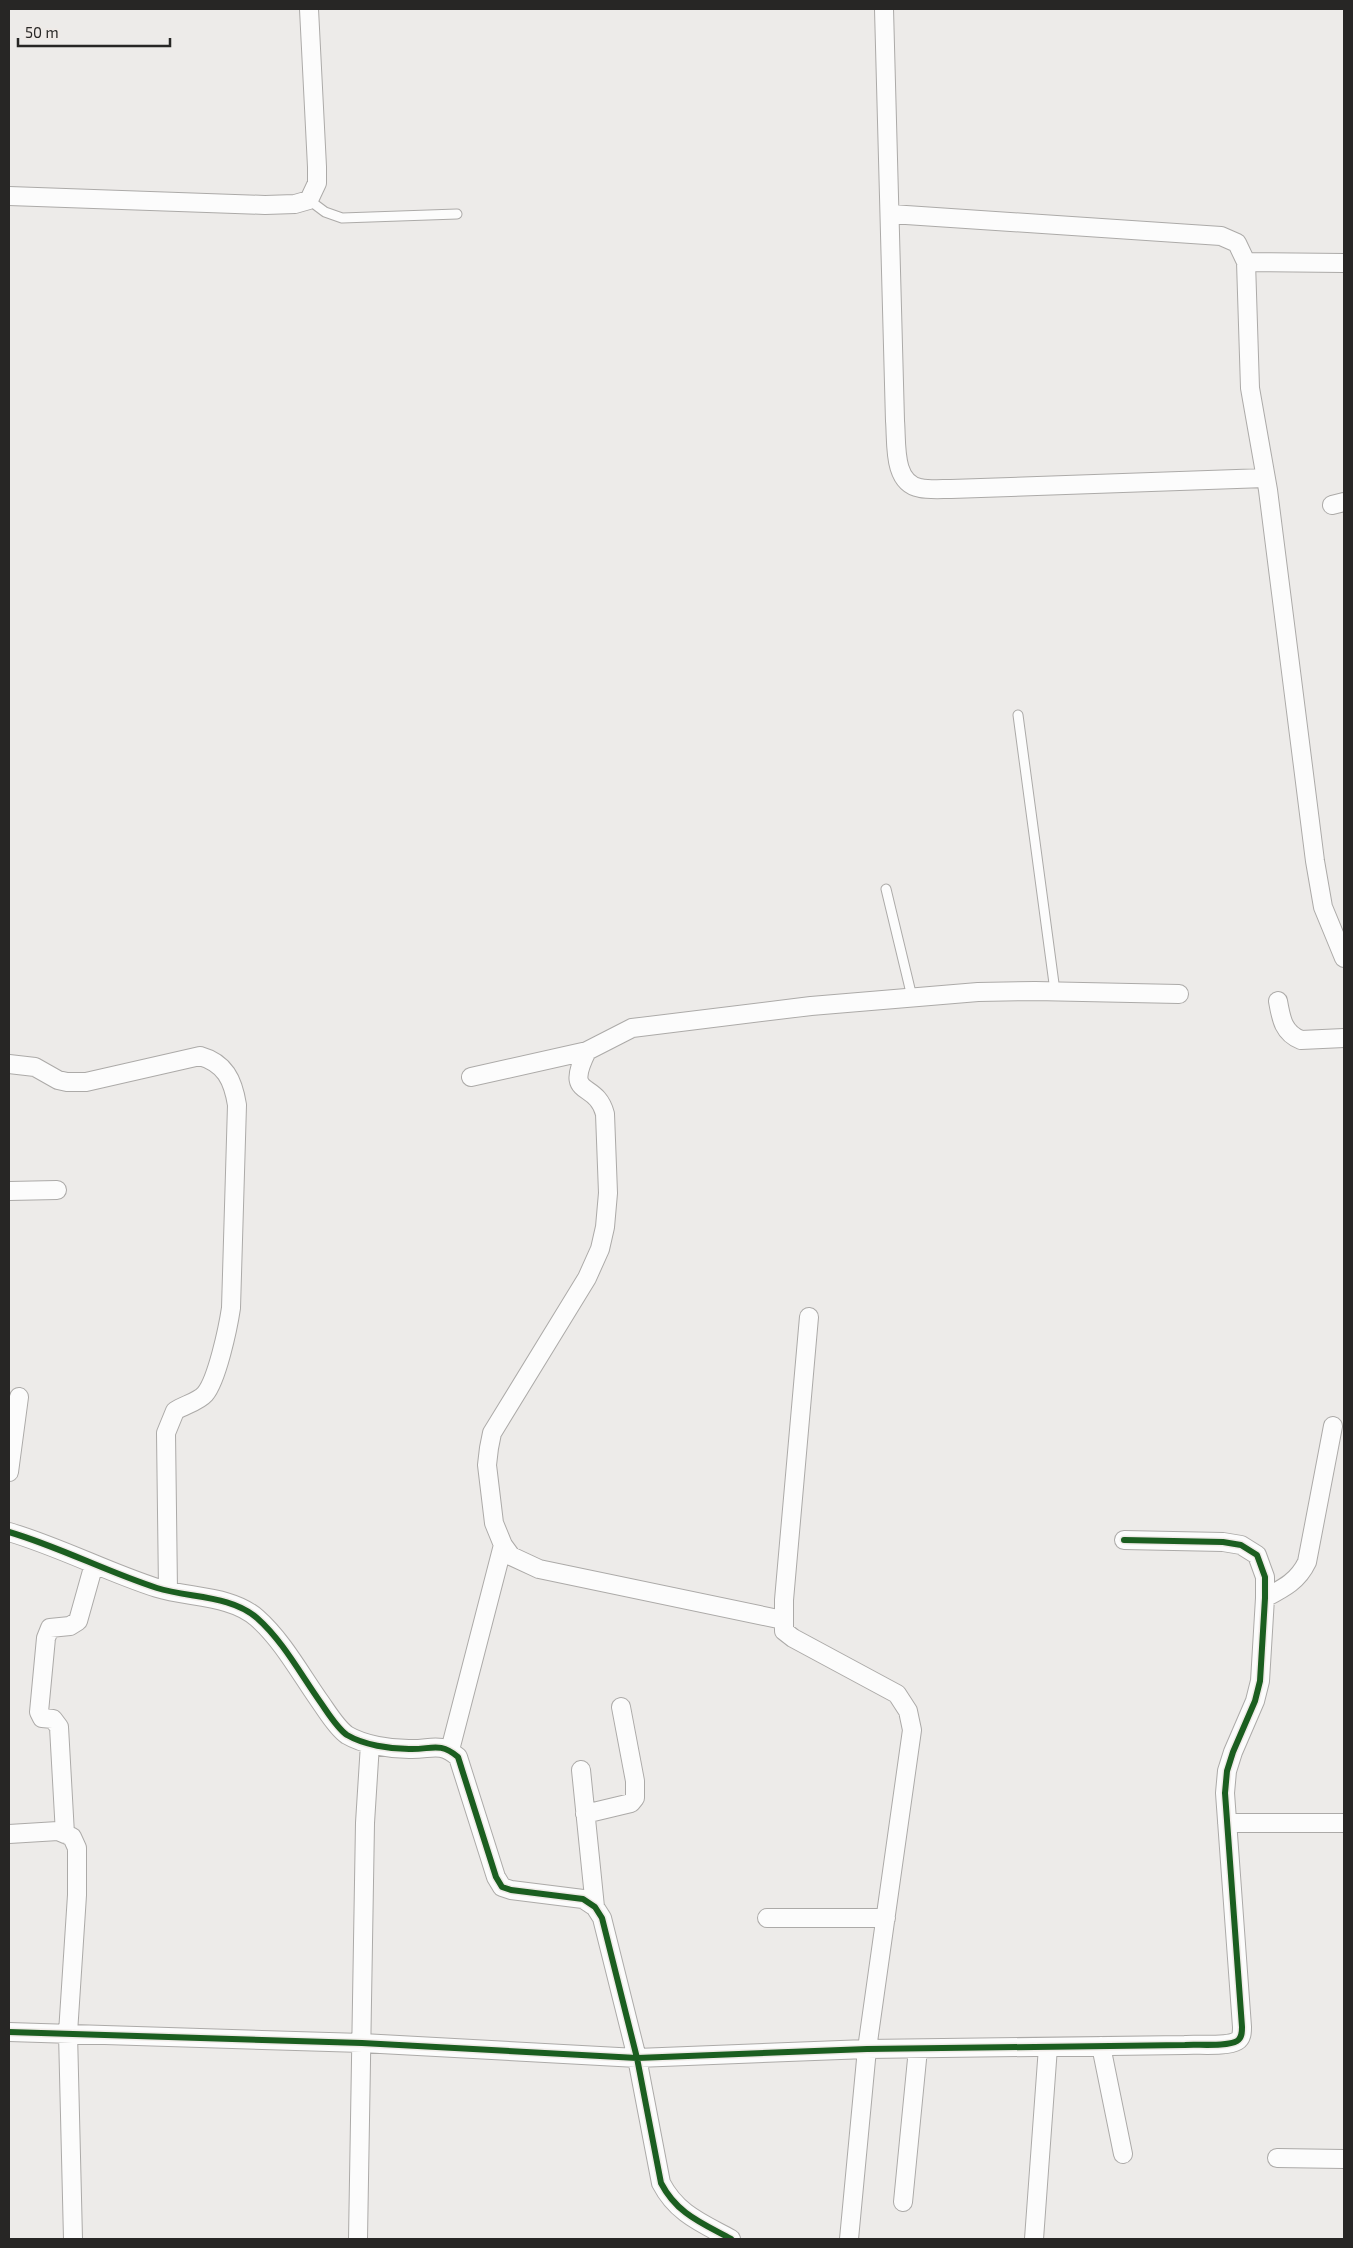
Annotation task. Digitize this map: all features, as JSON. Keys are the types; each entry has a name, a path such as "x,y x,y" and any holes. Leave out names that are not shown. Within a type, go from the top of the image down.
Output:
{"street":[{"path":"9,196 265,205 294,204 308,200 317,183 309,9"},
{"path":"884,9 891,214 895,421 899,467 903,478 909,484 919,488 951,489 1265,478"},
{"path":"891,214 1222,236 1237,243 1246,262 1250,388 1265,478 1323,907 1344,958"},
{"path":"1246,262 1344,263"},
{"path":"471,1078 587,1051 632,1028 811,1006 978,992 1055,991 1179,994"},
{"path":"1278,1000 1284,1026 1295,1038 1306,1040 1344,1038"},
{"path":"587,1051 577,1077 579,1084 600,1102 605,1114 608,1183 605,1227 600,1249 587,1278 492,1433 487,1465 494,1523 503,1545 511,1556 539,1569 783,1620"},
{"path":"9,1064 35,1067 58,1080 86,1082 200,1056 210,1059 222,1068 230,1077 235,1091 237,1105 231,1308 228,1328 211,1386 200,1399 175,1411 166,1433 168,1590"},
{"path":"9,1191 56,1190"},
{"path":"809,1317 783,1620 784,1631 793,1638 897,1694 908,1711 912,1730 867,2049 849,2239"},
{"path":"9,1472 19,1397"},
{"path":"1265,1598 1291,1584 1300,1575 1307,1562 1333,1426"},
{"path":"9,1532 46,1543 94,1564 168,1590 238,1606 256,1616 271,1631 328,1714 346,1734 370,1744 411,1750 440,1746 450,1750 458,1757 496,1877 502,1887 511,1890 583,1899 595,1907 602,1918 637,2058 661,2183 680,2210 731,2239"},
{"path":"9,2032 362,2042 637,2058 867,2049 1100,2046 1229,2043 1238,2041 1242,2036 1225,1793 1227,1771 1255,1700 1260,1681 1265,1577 1257,1555 1241,1545 1223,1542 1124,1540"},
{"path":"450,1750 503,1545"},
{"path":"65,1834 59,1727 53,1719 42,1718 39,1712 46,1638 50,1628 70,1626 78,1620 94,1564"},
{"path":"585,1814 630,1803 635,1798 636,1781 621,1707"},
{"path":"358,2239 365,1823 370,1744"},
{"path":"581,1770 595,1907"},
{"path":"1227,1823 1344,1823"},
{"path":"9,1834 58,1831 72,1837 77,1848 77,1895 68,2033 72,2239"},
{"path":"767,1918 886,1918"},
{"path":"1100,2046 1123,2154"},
{"path":"1034,2239 1048,2047"},
{"path":"903,2202 918,2049"},
{"path":"1277,2158 1344,2159"}],"lane":[{"path":"308,200 325,212 342,218 457,214"},
{"path":"1018,714 1055,991"},
{"path":"886,889 912,997"}],"cycle path":[{"path":"9,1532 157,1588 222,1601 247,1611 257,1618 275,1637 333,1720 347,1735 369,1744 386,1747 409,1749 435,1747 445,1749 458,1757 496,1877 502,1887 511,1890 583,1899 595,1907 602,1918 637,2058 661,2183 667,2194 691,2217 731,2239"},
{"path":"9,2032 362,2043 637,2058 867,2049 1212,2045 1237,2041 1241,2037 1242,2027 1225,1793 1227,1771 1255,1701 1260,1681 1265,1577 1257,1555 1241,1545 1223,1542 1124,1540"}]}
